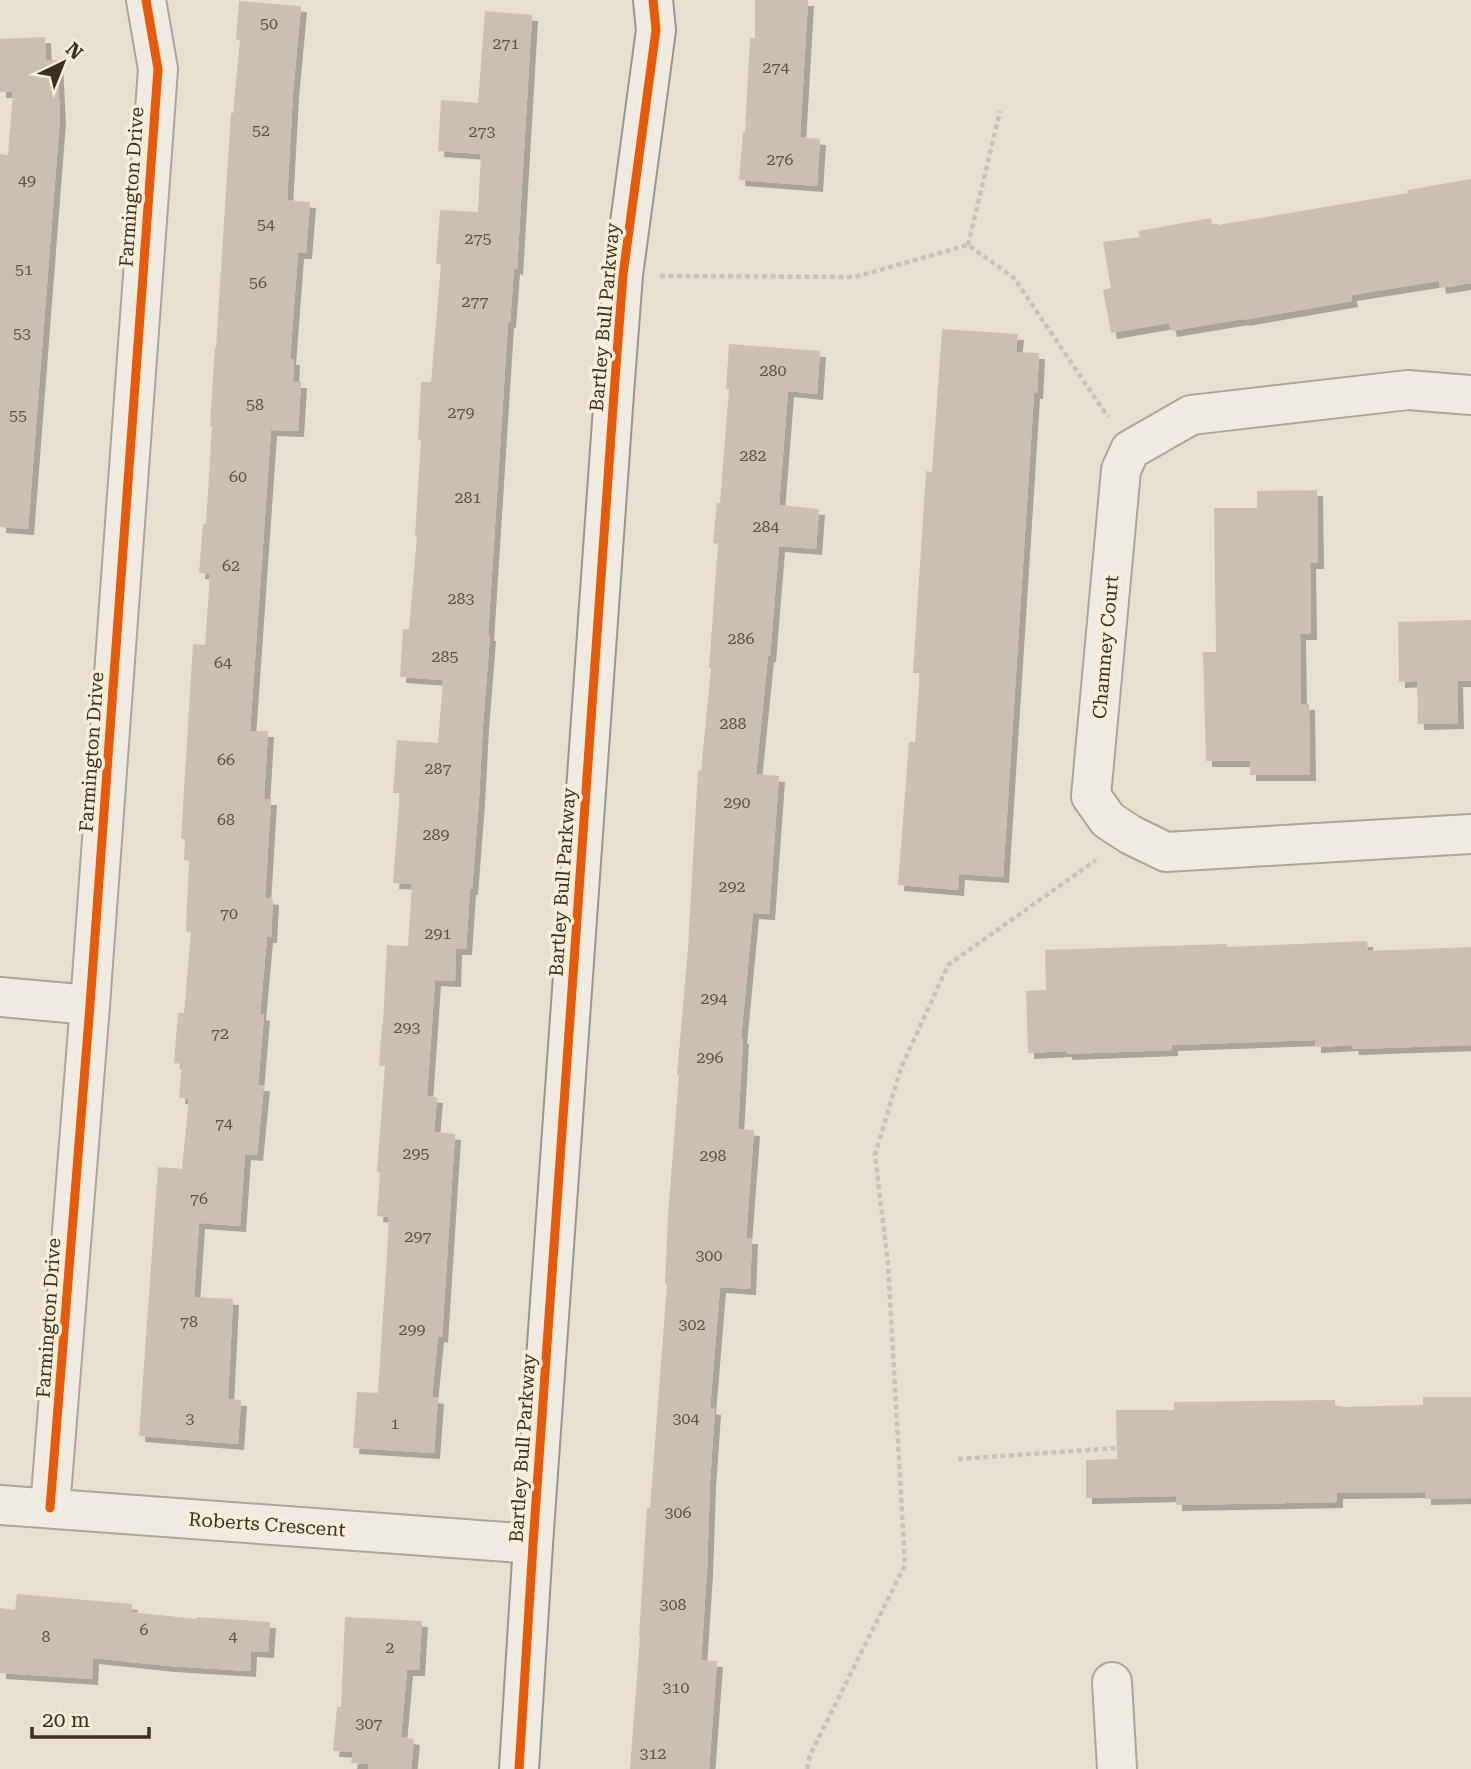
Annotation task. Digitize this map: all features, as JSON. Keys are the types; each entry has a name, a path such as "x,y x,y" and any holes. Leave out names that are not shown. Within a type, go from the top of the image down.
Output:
{"street":[{"name":"Farmington Drive","path":"51,1508 158,69 146,0"},
{"name":"Bartley Bull Parkway","path":"519,1769 623,275 656,30 653,0"},
{"path":"1130,450 1191,415 1408,390 1471,396"},
{"name":"Chamney Court","path":"1130,450 1121,470 1091,796 1108,820 1166,852 1471,834"},
{"path":"0,997 90,1005"},
{"name":"Roberts Crescent","path":"0,1505 533,1544"},
{"path":"1112,1682 1117,1769"}],"path":[{"path":"968,245 1000,111"},
{"path":"623,275 855,277 968,245"},
{"path":"968,245 1014,278 1130,450"},
{"path":"807,1769 810,1755 905,1565 888,1264 874,1155 901,1068 948,965 1131,835"},
{"path":"958,1459 1117,1448"}],"building":[{"path":"755,0 808,0 800,137 820,139 817,186 739,180 745,132 750,38 755,38"},
{"path":"239,1 301,6 287,200 310,202 306,253 298,253 290,359 294,359 293,382 301,382 298,431 271,430 250,731 268,731 264,799 271,799 265,898 273,899 271,937 267,937 260,1014 264,1015 258,1085 264,1085 257,1155 245,1154 240,1226 199,1223 194,1297 233,1299 228,1399 241,1400 238,1444 139,1436 158,1167 182,1169 189,1099 179,1098 182,1064 174,1063 178,1013 184,1013 191,932 187,932 186,928 189,861 184,860 185,839 181,839 193,644 205,645 210,574 199,573 203,524 206,524 231,113 240,40 236,40"},
{"path":"485,11 532,15 517,269 514,268 508,322 472,889 466,949 456,949 455,981 435,980 427,1096 437,1097 434,1132 455,1134 442,1337 438,1336 432,1397 438,1398 434,1453 353,1448 357,1392 378,1393 389,1217 377,1216 380,1173 377,1172 385,1066 379,1066 387,945 408,946 412,884 393,883 400,793 393,793 397,740 438,743 443,680 400,677 403,629 409,629 417,537 421,382 431,382 441,264 436,264 440,210 478,212 481,154 438,151 441,100 478,103"},
{"path":"45,37 46,60 57,60 60,117 28,529 0,527 0,154 8,155 13,92 0,92 0,39"},
{"path":"1471,179 1471,283 1440,288 1439,281 1351,295 1352,301 1243,320 1171,331 1169,323 1111,333 1103,290 1111,288 1103,242 1140,237 1138,231 1211,218 1212,226 1408,193 1407,190"},
{"path":"942,329 1018,334 1016,352 1039,353 1037,393 1034,393 1003,877 959,874 958,890 898,885 909,742 915,742 920,673 913,673 926,471 932,472"},
{"path":"729,344 820,351 817,394 788,391 779,505 819,509 816,549 779,546 756,774 779,776 769,914 753,913 741,1038 738,1129 754,1130 746,1238 752,1238 750,1289 720,1287 710,1408 715,1409 701,1660 717,1661 709,1769 630,1769 647,1508 650,1508 667,1284 668,1215 698,770 701,771 711,668 718,544 713,543 717,503 720,503 729,389 726,389"},
{"path":"1317,490 1318,563 1310,563 1311,634 1300,634 1301,704 1309,704 1310,775 1250,775 1250,761 1206,761 1203,652 1216,652 1214,508 1257,508 1257,491"},
{"path":"1471,620 1471,681 1457,681 1458,723 1418,724 1417,681 1399,682 1398,622"},
{"path":"1367,941 1368,951 1471,947 1471,1045 1353,1049 1352,1045 1315,1047 1315,1040 1172,1045 1172,1050 1028,1053 1026,991 1046,990 1045,950"},
{"path":"1423,1397 1471,1397 1471,1498 1425,1499 1425,1492 1337,1493 1337,1502 1176,1505 1176,1496 1086,1498 1086,1460 1117,1459 1116,1410 1174,1410 1174,1402 1335,1400 1335,1407 1423,1405"},
{"path":"17,1594 132,1604 131,1612 197,1619 270,1622 268,1652 251,1651 250,1671 93,1658 92,1679 0,1673 0,1608 15,1610"},
{"path":"345,1617 422,1621 419,1670 407,1670 401,1737 414,1739 411,1769 368,1769 368,1764 351,1763 353,1752 333,1751 337,1707 341,1707"}],"cycle path":[{"path":"50,1508 90,1005 158,69 146,0"},
{"path":"519,1769 614,393 623,275 656,30 653,0"}]}
